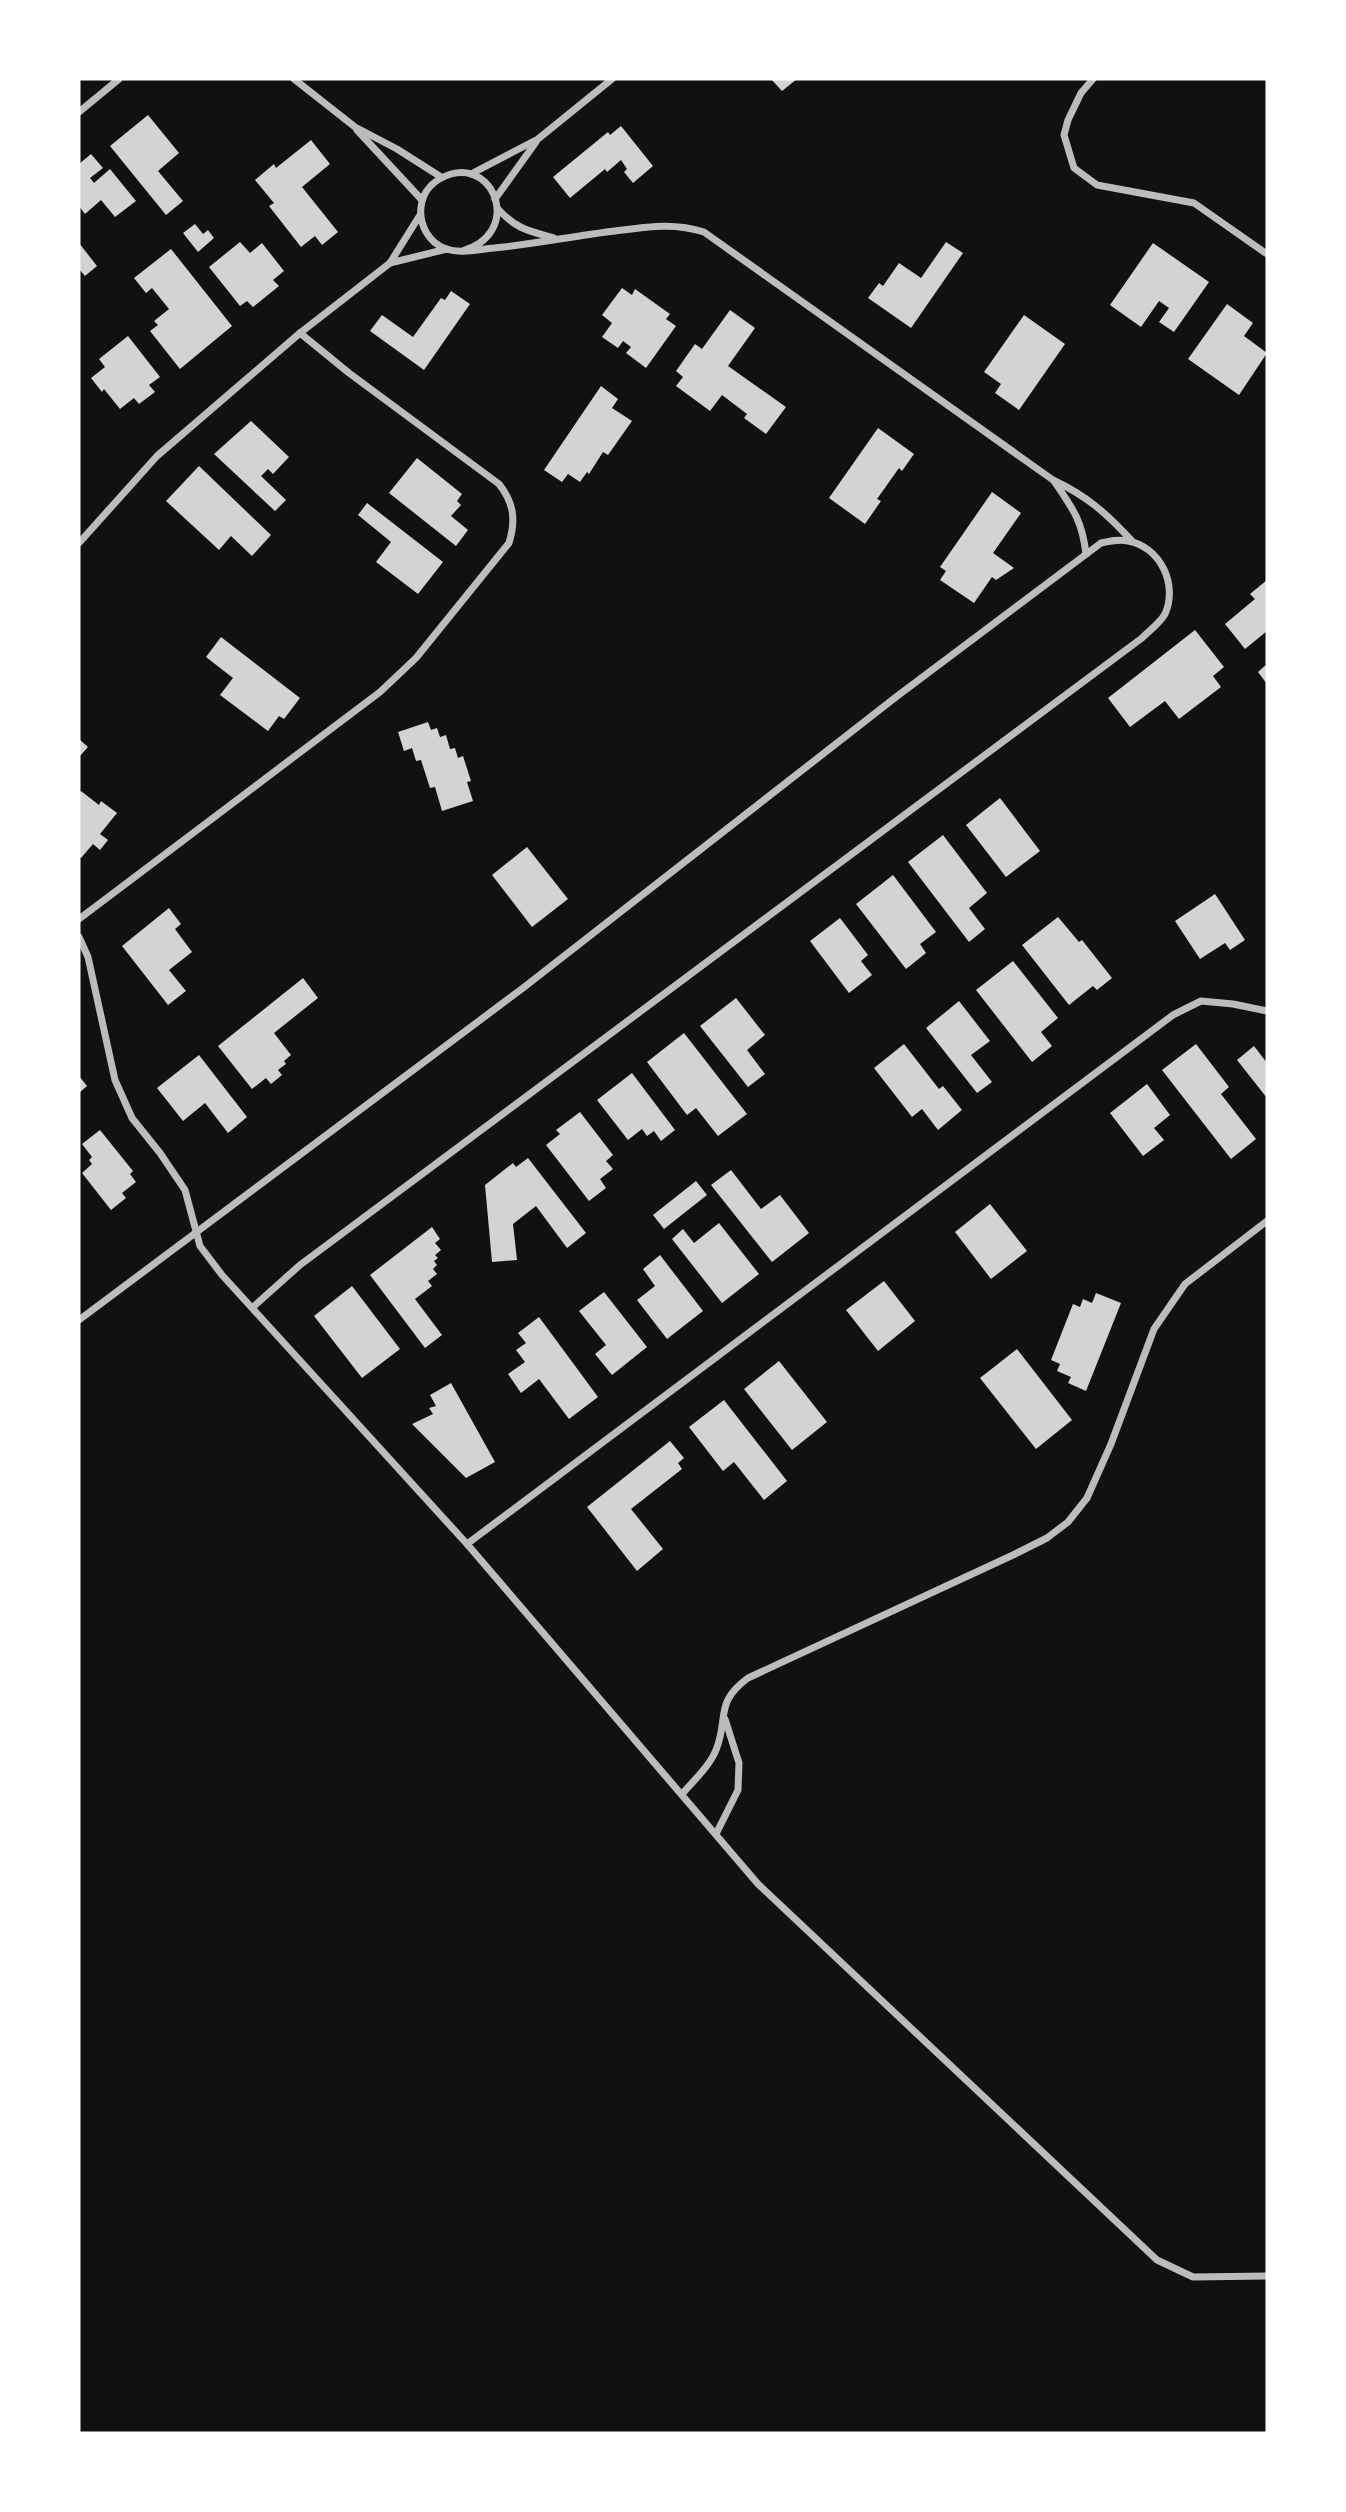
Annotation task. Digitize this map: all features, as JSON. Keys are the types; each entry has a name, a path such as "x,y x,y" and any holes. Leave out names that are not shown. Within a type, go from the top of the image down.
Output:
{"street":[{"path":"79,112 119,79"},
{"path":"294,79 355,127 441,177"},
{"path":"471,174 538,139 612,79"},
{"path":"1093,79 1081,93 1064,135 1074,168 1097,185 1194,203 1267,254"},
{"path":"355,127 383,161 422,200"},
{"path":"495,199 538,139"},
{"path":"79,543 157,456 300,333 390,264 420,215 422,200 429,187 441,177 455,173 471,174 483,180 490,187 498,209 510,223 555,238"},
{"path":"462,251 477,247 489,237 496,224 498,209"},
{"path":"253,1307 300,1265 1142,638 1163,618 1170,600 1166,573 1158,558 1131,541 1098,506 1053,480 704,232 685,226 657,226 462,251 447,249 434,242 427,234 420,215"},
{"path":"390,264 447,249"},
{"path":"79,919 380,692 416,658 509,543 514,514 511,502 499,484 349,373 300,333"},
{"path":"1053,480 1076,513 1083,531 1086,554"},
{"path":"79,1320 523,988 896,697 1086,554 1101,543 1131,541"},
{"path":"79,937 88,957 115,1080 132,1118 185,1190 200,1246 222,1275 467,1544 758,1884 1157,2260 1193,2277 1267,2276"},
{"path":"467,1544 1173,1014 1202,1001 1267,1011"},
{"path":"682,1794 715,1754 729,1694 757,1672 1013,1555 1047,1538 1068,1522 1087,1498 1111,1444 1154,1329 1185,1284 1267,1221"},
{"path":"716,1833 738,1790 739,1777 739,1763 723,1715"}],"building":[{"path":"771,79 797,79 782,91"},
{"path":"148,115 179,153 158,171 183,201 166,215 110,146"},
{"path":"621,126 653,166 633,183 624,172 627,169 621,160 607,172 605,169 570,198 553,177 608,132 610,135"},
{"path":"311,140 330,164 302,187 338,232 322,245 315,236 301,247 269,206 274,203 255,180 274,164 276,168"},
{"path":"91,154 103,168 90,178 94,183 110,169 136,201 115,217 101,200 85,214 79,206 79,164"},
{"path":"195,224 203,234 208,230 214,238 198,252 183,233"},
{"path":"240,242 250,253 262,243 284,271 273,280 279,286 253,307 247,301 240,306 209,267"},
{"path":"946,242 963,253 911,328 868,298 879,283 883,286 899,263 921,278"},
{"path":"79,243 97,266 85,276 79,269"},
{"path":"1153,243 1209,282 1174,332 1159,322 1169,308 1159,301 1141,327 1110,305"},
{"path":"171,249 232,326 180,369 150,331 158,325 154,321 169,309 152,288 146,293 134,278"},
{"path":"622,288 632,295 635,289 670,314 666,319 676,326 646,368 626,353 631,347 623,341 618,348 602,337 612,323 602,315"},
{"path":"451,291 470,304 424,370 370,331 382,315 413,337 441,298 445,300"},
{"path":"1227,304 1253,323 1244,336 1267,353 1239,395 1188,359"},
{"path":"730,310 755,328 728,366 786,407 766,434 744,418 747,414 722,395 710,411 676,386 683,377 676,371 695,344 702,349"},
{"path":"1024,315 1065,344 1019,410 995,393 1001,384 984,372"},
{"path":"128,336 160,377 149,385 155,392 139,404 134,398 120,409 91,378 105,367 99,359"},
{"path":"601,386 618,399 612,408 632,421 608,455 603,452 589,474 587,472 580,482 568,474 562,482 544,470"},
{"path":"251,421 289,457 273,474 268,469 261,476 286,500 275,511 214,454"},
{"path":"878,428 914,454 902,471 899,468 877,499 881,501 865,524 829,498"},
{"path":"417,458 462,494 457,501 461,505 451,516 468,530 456,546 389,493"},
{"path":"199,466 271,535 252,556 231,536 219,550 166,501"},
{"path":"992,492 1021,513 993,553 1014,568 996,580 992,577 974,603 940,580 946,571 940,567"},
{"path":"367,503 443,562 418,594 376,562 391,542 358,515"},
{"path":"1267,580 1267,631 1245,649 1225,624 1255,599 1250,594"},
{"path":"1195,630 1224,667 1213,676 1221,687 1179,719 1165,701 1130,727 1108,698"},
{"path":"221,637 300,698 284,719 279,716 268,731 220,695 233,678 206,657"},
{"path":"1267,664 1267,684 1258,672"},
{"path":"428,722 431,730 437,728 440,737 446,735 450,749 455,748 458,758 463,756 471,781 467,782 473,801 442,811 435,787 430,788 421,760 416,761 412,748 404,751 398,732"},
{"path":"79,739 88,747 79,757"},
{"path":"81,791 99,805 101,801 117,813 100,834 108,840 100,850 93,844 81,858 79,794"},
{"path":"1000,798 1040,851 1006,877 966,825"},
{"path":"943,835 987,893 969,908 985,929 969,942 908,862"},
{"path":"527,847 568,899 532,927 492,875"},
{"path":"893,875 936,932 920,944 926,953 906,969 856,904"},
{"path":"1215,894 1245,940 1230,950 1225,943 1200,959 1175,921"},
{"path":"169,908 181,924 175,929 192,952 169,970 186,991 168,1005 122,946"},
{"path":"1058,917 1079,942 1082,940 1112,978 1097,990 1093,986 1069,1005 1022,945"},
{"path":"840,918 868,955 861,961 872,975 849,993 810,941"},
{"path":"1013,961 1058,1018 1041,1032 1052,1046 1032,1062 976,990"},
{"path":"303,978 318,998 274,1033 291,1055 284,1061 286,1064 278,1070 282,1075 271,1084 266,1078 252,1089 218,1046"},
{"path":"736,998 765,1035 747,1050 765,1074 748,1087 700,1026"},
{"path":"959,1001 990,1041 971,1055 992,1082 977,1093 926,1028"},
{"path":"684,1033 747,1114 718,1136 696,1108 687,1115 647,1062"},
{"path":"904,1044 939,1089 943,1086 962,1110 938,1130 922,1109 912,1117 874,1068"},
{"path":"1196,1044 1229,1087 1221,1094 1256,1139 1231,1159 1162,1070"},
{"path":"1254,1046 1267,1063 1267,1098 1237,1060"},
{"path":"199,1055 247,1117 228,1133 205,1103 183,1121 157,1088"},
{"path":"632,1073 675,1130 661,1141 654,1131 647,1136 642,1129 628,1140 597,1100"},
{"path":"79,1076 87,1086 79,1093"},
{"path":"1147,1084 1170,1115 1154,1128 1164,1140 1143,1156 1110,1113"},
{"path":"580,1112 613,1155 606,1161 613,1169 600,1179 606,1188 589,1201 546,1145 560,1134 556,1130"},
{"path":"100,1130 133,1171 130,1174 136,1182 122,1193 126,1198 111,1210 82,1173 92,1164 89,1160 92,1157 82,1144"},
{"path":"528,1158 586,1233 567,1248 536,1206 513,1224 517,1260 492,1262 485,1185 513,1163 516,1167"},
{"path":"731,1170 761,1209 780,1195 809,1233 772,1262 711,1185"},
{"path":"696,1181 707,1195 664,1229 653,1215"},
{"path":"990,1204 1027,1251 991,1279 955,1232"},
{"path":"719,1223 759,1274 722,1303 672,1239 683,1229 694,1243"},
{"path":"432,1227 440,1239 435,1243 441,1250 435,1255 438,1258 434,1261 437,1265 433,1269 437,1274 428,1281 432,1286 415,1299 442,1335 425,1348 370,1275"},
{"path":"660,1255 703,1311 667,1339 637,1300 655,1286 643,1269"},
{"path":"884,1281 915,1321 878,1351 846,1310"},
{"path":"352,1286 400,1349 362,1378 314,1316"},
{"path":"604,1292 647,1347 612,1375 595,1354 606,1345 579,1311"},
{"path":"1096,1293 1121,1303 1086,1391 1068,1383 1071,1377 1057,1371 1060,1364 1051,1360 1073,1304 1080,1307 1083,1299 1092,1303"},
{"path":"539,1317 598,1397 569,1419 539,1379 521,1393 508,1374 525,1362 516,1350 526,1343 518,1333"},
{"path":"1017,1349 1072,1420 1036,1449 980,1378"},
{"path":"779,1361 827,1422 792,1450 744,1389"},
{"path":"451,1383 495,1462 466,1478 412,1424 433,1414 429,1408 436,1406 430,1395"},
{"path":"724,1400 787,1481 764,1500 734,1462 723,1471 689,1427"},
{"path":"670,1441 684,1458 678,1463 682,1469 631,1509 663,1549 637,1571 587,1507"}]}
